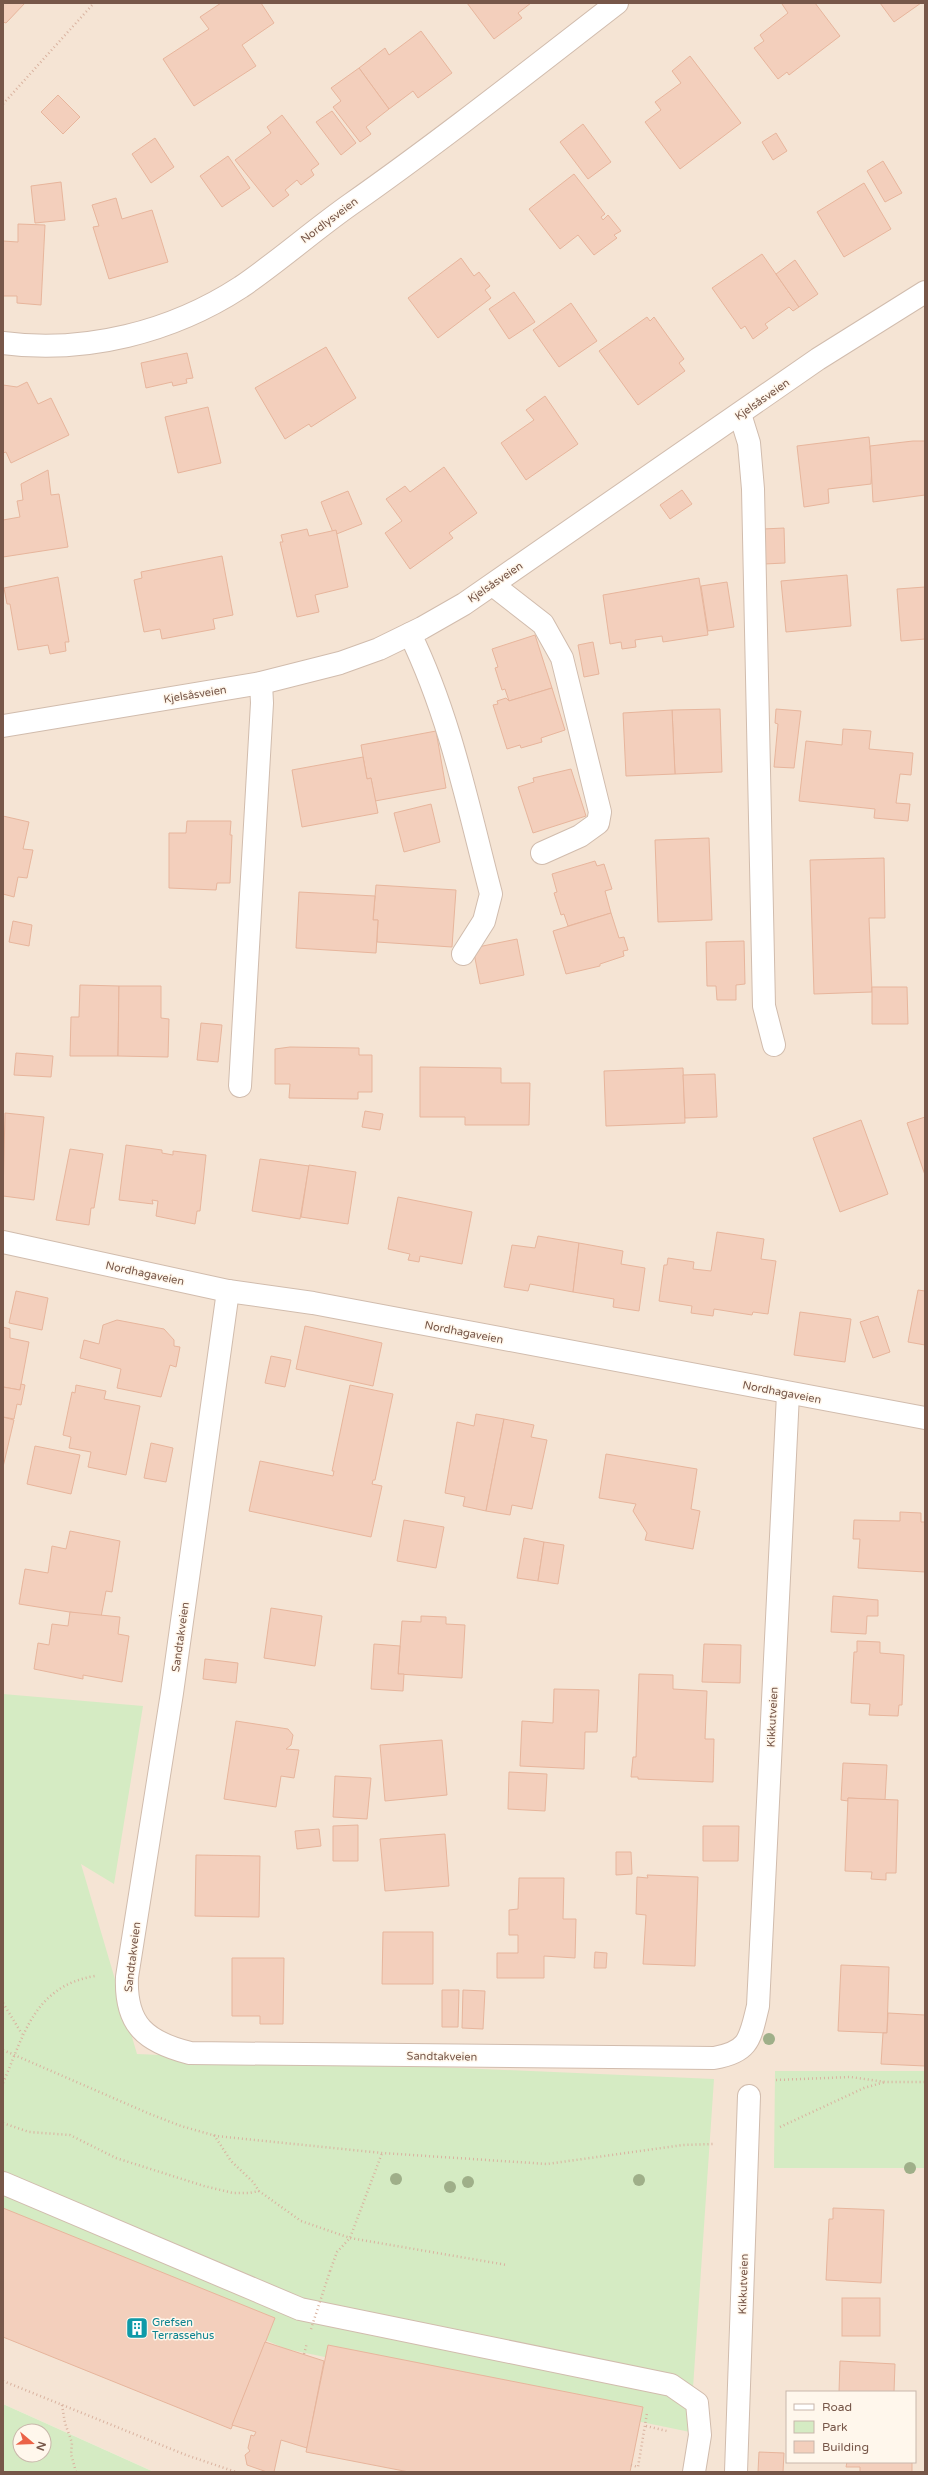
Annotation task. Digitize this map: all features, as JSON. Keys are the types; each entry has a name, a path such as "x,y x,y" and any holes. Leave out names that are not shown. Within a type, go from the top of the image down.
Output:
{"street":[{"name":"Nordlysveien","path":"3,343 63,346 109,341 168,324 210,305 241,287 415,158 617,3"},
{"name":"Kjelsåsveien","path":"3,726 261,682 340,663 379,649 410,634 493,585 830,351 925,292"},
{"path":"740,414 749,443 752,489 764,1006 774,1046"},
{"path":"493,585 543,624 562,658 600,812 598,823 580,836 542,853"},
{"path":"410,634 446,720 492,894 484,921 463,954"},
{"path":"240,1086 262,703 261,682"},
{"name":"Nordhagaveien","path":"3,1242 228,1291 313,1303 788,1394 925,1418"},
{"name":"Sandtakveien","path":"228,1291 172,1693 127,1977 126,1996 132,2017 143,2032 155,2042 190,2053 714,2058 729,2056 750,2040"},
{"name":"Kikkutveien","path":"750,2040 759,1999 788,1394"},
{"name":"Kikkutveien","path":"736,2472 749,2096"},
{"path":"3,2183 300,2310 671,2385 697,2403 700,2435 694,2472"}],"path":[{"path":"3,104 94,3"},
{"path":"3,2083 15,2056 22,2034 34,2014 63,1986 84,1978 97,1976"},
{"path":"3,2003 22,2034"},
{"path":"3,2050 150,2114 181,2126 213,2134 382,2153 547,2164 683,2145 748,2142"},
{"path":"770,2080 851,2078 885,2082 925,2082"},
{"path":"775,2130 864,2088 885,2082"},
{"path":"3,2123 29,2132 70,2135 116,2158 204,2186 233,2193 249,2193 259,2190"},
{"path":"213,2134 231,2162 253,2182 259,2190 301,2221 350,2238 507,2265"},
{"path":"311,2329 337,2252 350,2238 382,2153"},
{"path":"3,2381 186,2455 236,2472"},
{"path":"62,2405 65,2423 72,2443 71,2454 76,2472"},
{"path":"631,2465 638,2467 646,2426"}],"shaded area":[{"path":"3,3 925,3 925,2472 154,2472 52,2426 52,2423 45,2423 3,2404"}],"green space":[{"path":"3,1694 143,1706 114,1884 81,1864 137,2054 714,2079 690,2432 286,2349 3,2226"},
{"path":"775,2071 925,2071 925,2168 774,2168"},
{"path":"3,2404 45,2423 12,2423 12,2463 52,2463 52,2426 154,2472 3,2472"}],"building":[{"path":"3,3 25,3 6,23 3,22"},
{"path":"221,3 261,3 274,23 242,45 256,66 194,106 163,59 209,29 200,17"},
{"path":"467,3 531,3 518,13 522,18 494,39"},
{"path":"815,3 840,36 789,75 787,72 778,79 754,48 764,41 760,35 788,13 782,4"},
{"path":"880,3 921,3 894,22"},
{"path":"421,31 452,73 418,98 413,91 389,109 359,68 385,48 389,55"},
{"path":"690,56 741,123 680,169 645,122 661,110 655,102 681,83 672,71"},
{"path":"359,68 389,109 366,127 371,134 360,142 333,107 341,101 331,88"},
{"path":"58,95 80,117 63,134 41,112"},
{"path":"332,111 356,143 341,155 316,122"},
{"path":"282,115 319,164 311,170 314,175 301,185 297,180 285,190 289,195 273,207 235,160 271,133 267,127"},
{"path":"583,124 611,162 588,179 560,142"},
{"path":"776,133 787,151 773,160 762,142"},
{"path":"155,138 174,167 151,183 132,154"},
{"path":"228,156 250,188 222,207 200,176"},
{"path":"883,161 902,193 885,202 867,171"},
{"path":"574,174 605,214 601,217 603,220 608,215 621,231 614,235 617,238 594,255 578,235 560,249 529,209"},
{"path":"61,182 65,220 35,223 31,186"},
{"path":"864,183 891,229 844,257 817,212"},
{"path":"116,198 122,219 152,210 168,262 109,279 93,227 99,226 92,205"},
{"path":"18,224 45,225 41,305 17,303 17,296 3,296 3,241 18,242"},
{"path":"762,254 799,307 793,311 789,307 765,324 768,328 753,339 745,326 741,329 712,288"},
{"path":"461,258 474,276 479,272 490,286 485,290 491,298 438,338 408,298"},
{"path":"795,260 818,294 799,307 776,274"},
{"path":"514,292 535,322 509,339 489,309"},
{"path":"571,303 597,341 559,367 533,330"},
{"path":"647,317 650,321 654,317 684,359 679,363 685,371 638,405 599,351"},
{"path":"326,347 356,398 311,427 309,424 285,439 255,388"},
{"path":"187,353 193,378 186,379 187,383 173,386 172,382 146,388 141,363"},
{"path":"27,382 38,404 51,398 69,435 11,463 6,452 3,453 3,385 17,387"},
{"path":"545,396 578,444 526,480 501,443 534,420 526,410"},
{"path":"208,407 221,463 178,473 165,417"},
{"path":"869,437 872,467 871,484 828,489 829,503 804,507 797,446"},
{"path":"925,441 925,495 873,502 870,446"},
{"path":"444,467 477,513 449,533 453,538 410,569 385,533 402,521 386,499 405,486 410,492"},
{"path":"48,470 51,495 59,494 68,547 3,557 3,520 20,517 17,501 23,500 21,484"},
{"path":"682,490 692,504 670,519 660,505"},
{"path":"348,491 362,524 334,535 321,502"},
{"path":"784,528 785,563 764,564 763,529"},
{"path":"307,529 309,536 336,530 348,587 315,595 319,612 297,617 280,542 283,542 281,535"},
{"path":"222,556 233,615 213,619 215,629 162,639 160,629 144,632 134,580 142,578 141,572"},
{"path":"847,575 851,626 786,632 781,581"},
{"path":"58,577 69,642 65,642 66,651 50,654 48,645 18,650 10,604 7,604 4,588"},
{"path":"699,578 708,635 663,642 662,636 635,640 636,647 622,649 621,642 610,644 603,595"},
{"path":"727,582 734,627 708,631 701,586"},
{"path":"925,587 925,639 901,641 897,589"},
{"path":"535,635 552,688 509,701 505,689 502,690 495,668 498,667 492,649"},
{"path":"593,642 599,674 584,677 578,645"},
{"path":"552,688 565,730 541,738 542,742 521,748 520,745 507,749 493,705 498,704 497,701 506,698 509,701"},
{"path":"720,709 722,772 675,774 672,710"},
{"path":"776,709 801,711 794,768 774,767 778,724 775,723"},
{"path":"672,710 675,774 626,776 623,713"},
{"path":"843,729 871,731 869,749 913,753 911,775 900,774 896,803 910,804 908,821 874,818 875,809 799,801 806,741 842,745"},
{"path":"436,731 446,788 375,801 371,778 367,779 361,745"},
{"path":"363,757 367,779 371,778 378,813 302,827 292,770"},
{"path":"571,769 586,816 533,833 518,787 534,782 533,778"},
{"path":"431,804 440,842 404,852 394,813"},
{"path":"3,816 29,822 23,849 33,850 27,878 18,877 14,897 3,894"},
{"path":"187,821 231,821 230,835 232,835 230,883 217,883 216,890 169,888 169,833 186,833"},
{"path":"709,838 712,920 658,922 655,840"},
{"path":"884,858 885,918 869,918 872,992 814,994 810,860"},
{"path":"595,861 597,866 604,864 612,889 605,891 611,913 568,926 564,914 561,915 554,893 557,892 552,874"},
{"path":"376,885 456,890 452,947 377,942 378,920 373,920"},
{"path":"299,892 375,896 373,920 378,920 376,953 296,948"},
{"path":"611,913 619,938 624,937 628,950 623,951 624,956 600,964 600,966 566,974 553,931"},
{"path":"13,921 32,925 29,946 9,942"},
{"path":"517,939 524,975 480,984 473,948"},
{"path":"744,941 745,984 736,985 736,1000 717,1000 716,986 707,986 706,942"},
{"path":"80,985 119,986 118,1056 70,1056 71,1017 79,1017"},
{"path":"119,986 161,986 161,1018 169,1019 168,1057 118,1056"},
{"path":"872,987 907,987 908,1024 872,1024"},
{"path":"201,1023 222,1025 218,1062 197,1060"},
{"path":"290,1047 359,1048 359,1055 372,1055 372,1092 358,1092 358,1099 289,1098 290,1084 275,1084 275,1049"},
{"path":"16,1053 53,1056 51,1077 14,1075"},
{"path":"420,1067 501,1068 501,1083 530,1083 529,1125 465,1125 465,1117 420,1117"},
{"path":"683,1068 685,1123 606,1126 604,1071"},
{"path":"715,1074 717,1117 685,1118 683,1075"},
{"path":"365,1111 383,1114 380,1130 362,1127"},
{"path":"5,1113 44,1117 34,1200 3,1196"},
{"path":"925,1117 925,1175 907,1123"},
{"path":"861,1120 888,1194 840,1212 813,1138"},
{"path":"126,1145 162,1150 162,1153 173,1155 173,1151 206,1155 200,1211 197,1211 195,1224 156,1216 158,1201 152,1200 153,1204 119,1200"},
{"path":"70,1149 103,1154 94,1208 91,1208 89,1225 56,1220"},
{"path":"260,1159 309,1166 300,1219 252,1211"},
{"path":"309,1165 356,1172 348,1224 301,1217"},
{"path":"398,1197 472,1212 462,1264 420,1256 419,1262 408,1260 410,1254 388,1249"},
{"path":"717,1232 764,1239 761,1259 776,1261 768,1314 753,1312 752,1315 714,1309 713,1316 691,1313 692,1306 659,1301 664,1265 667,1265 668,1258 694,1262 693,1269 711,1271"},
{"path":"538,1236 579,1243 573,1292 530,1284 528,1291 504,1287 512,1245 535,1248"},
{"path":"579,1243 623,1251 621,1264 645,1268 639,1311 613,1307 614,1299 573,1292"},
{"path":"918,1290 925,1291 925,1345 908,1342"},
{"path":"16,1291 48,1298 42,1330 9,1323"},
{"path":"800,1312 851,1319 845,1362 794,1355"},
{"path":"878,1316 890,1352 873,1358 860,1322"},
{"path":"117,1320 164,1329 174,1340 174,1346 180,1347 176,1367 170,1365 161,1397 117,1388 121,1369 80,1358 84,1340 99,1344 103,1325"},
{"path":"305,1326 382,1343 373,1386 296,1369"},
{"path":"3,1327 10,1329 10,1338 29,1342 20,1390 3,1387"},
{"path":"271,1356 291,1360 285,1387 265,1383"},
{"path":"21,1384 25,1385 21,1405 17,1404 14,1419 3,1417 3,1387 20,1390"},
{"path":"76,1385 106,1391 104,1399 140,1406 126,1475 88,1467 91,1452 69,1448 71,1437 63,1435 72,1392 75,1393"},
{"path":"350,1385 393,1394 375,1480 373,1480 372,1484 382,1486 371,1537 249,1511 260,1461 333,1476 334,1471 332,1471"},
{"path":"476,1414 504,1419 486,1511 463,1506 465,1497 445,1493 457,1422 474,1426"},
{"path":"3,1417 14,1420 3,1467"},
{"path":"504,1419 534,1425 531,1437 547,1440 532,1509 512,1505 510,1515 486,1511"},
{"path":"151,1443 173,1448 166,1482 144,1478"},
{"path":"35,1446 80,1455 71,1494 27,1484"},
{"path":"606,1454 697,1469 691,1509 700,1511 693,1549 645,1540 647,1533 633,1511 636,1504 599,1498"},
{"path":"900,1512 921,1513 921,1522 925,1522 925,1572 858,1568 860,1539 853,1539 854,1520 900,1521"},
{"path":"404,1520 444,1527 436,1568 397,1561"},
{"path":"70,1531 120,1541 112,1592 106,1591 101,1617 19,1604 25,1569 48,1573 52,1546 66,1549"},
{"path":"524,1538 544,1542 538,1581 517,1578"},
{"path":"544,1542 564,1545 558,1584 538,1581"},
{"path":"833,1596 878,1600 878,1616 867,1616 866,1634 831,1632"},
{"path":"271,1608 322,1616 315,1666 264,1658"},
{"path":"70,1612 120,1617 118,1634 129,1636 122,1682 83,1675 83,1679 34,1669 38,1643 49,1645 52,1624 68,1626"},
{"path":"421,1616 446,1617 446,1624 465,1625 462,1678 398,1674 402,1621 421,1622"},
{"path":"857,1641 880,1642 880,1653 904,1655 902,1705 899,1705 898,1716 869,1715 870,1704 851,1703 854,1652 857,1652"},
{"path":"374,1644 400,1646 398,1674 404,1674 403,1691 371,1689"},
{"path":"704,1644 741,1645 740,1683 702,1682"},
{"path":"205,1659 238,1663 236,1683 203,1679"},
{"path":"639,1674 673,1675 673,1689 707,1691 705,1739 714,1739 713,1782 638,1779 638,1777 631,1777 633,1757 636,1757"},
{"path":"554,1689 599,1690 597,1732 585,1732 584,1769 520,1766 522,1721 553,1723"},
{"path":"236,1721 288,1729 293,1735 291,1745 286,1749 299,1750 294,1778 281,1776 276,1807 224,1799"},
{"path":"442,1740 447,1795 385,1801 380,1745"},
{"path":"843,1763 887,1765 885,1800 848,1798 848,1801 841,1800"},
{"path":"509,1772 547,1774 545,1811 508,1809"},
{"path":"335,1776 371,1778 367,1819 333,1817"},
{"path":"848,1798 898,1800 896,1873 886,1873 886,1880 871,1879 872,1872 845,1871"},
{"path":"358,1825 358,1861 333,1861 333,1826"},
{"path":"703,1826 739,1826 738,1861 703,1861"},
{"path":"319,1829 321,1846 297,1849 295,1831"},
{"path":"445,1834 449,1886 385,1891 380,1839"},
{"path":"616,1852 631,1852 632,1874 616,1875"},
{"path":"196,1855 260,1856 259,1917 195,1916"},
{"path":"647,1875 698,1877 695,1966 643,1964 646,1915 636,1914 637,1877 648,1878"},
{"path":"519,1878 564,1878 563,1919 576,1919 575,1958 544,1956 544,1978 497,1978 497,1953 518,1953 518,1935 509,1935 509,1910 518,1909"},
{"path":"383,1932 433,1932 433,1984 382,1984"},
{"path":"595,1952 607,1953 606,1968 594,1968"},
{"path":"232,1958 284,1958 283,2024 260,2024 260,2016 232,2016"},
{"path":"841,1965 889,1967 887,2033 838,2031"},
{"path":"442,1990 459,1990 458,2027 442,2027"},
{"path":"463,1990 485,1991 483,2029 462,2028"},
{"path":"888,2013 925,2015 925,2066 881,2064 883,2033 887,2033"},
{"name":"Grefsen Terrassehus","path":"3,2208 275,2318 231,2429 3,2337"},
{"path":"833,2208 884,2210 881,2283 826,2280 829,2219 833,2219"},
{"path":"842,2298 880,2298 880,2336 842,2336"},
{"path":"265,2342 324,2361 307,2448 281,2440 274,2472 267,2472 247,2465 245,2455 250,2451 248,2448 251,2435 254,2436 256,2432 232,2425"},
{"path":"328,2345 643,2407 630,2472 409,2472 306,2452"},
{"path":"840,2361 895,2364 894,2391 839,2391"},
{"path":"759,2452 784,2453 783,2472 758,2472"},
{"path":"847,2463 912,2463 912,2472 860,2472 860,2467 846,2467"}],"place":[{"name":"Grefsen Terrassehus","path":"137,2328"}]}
